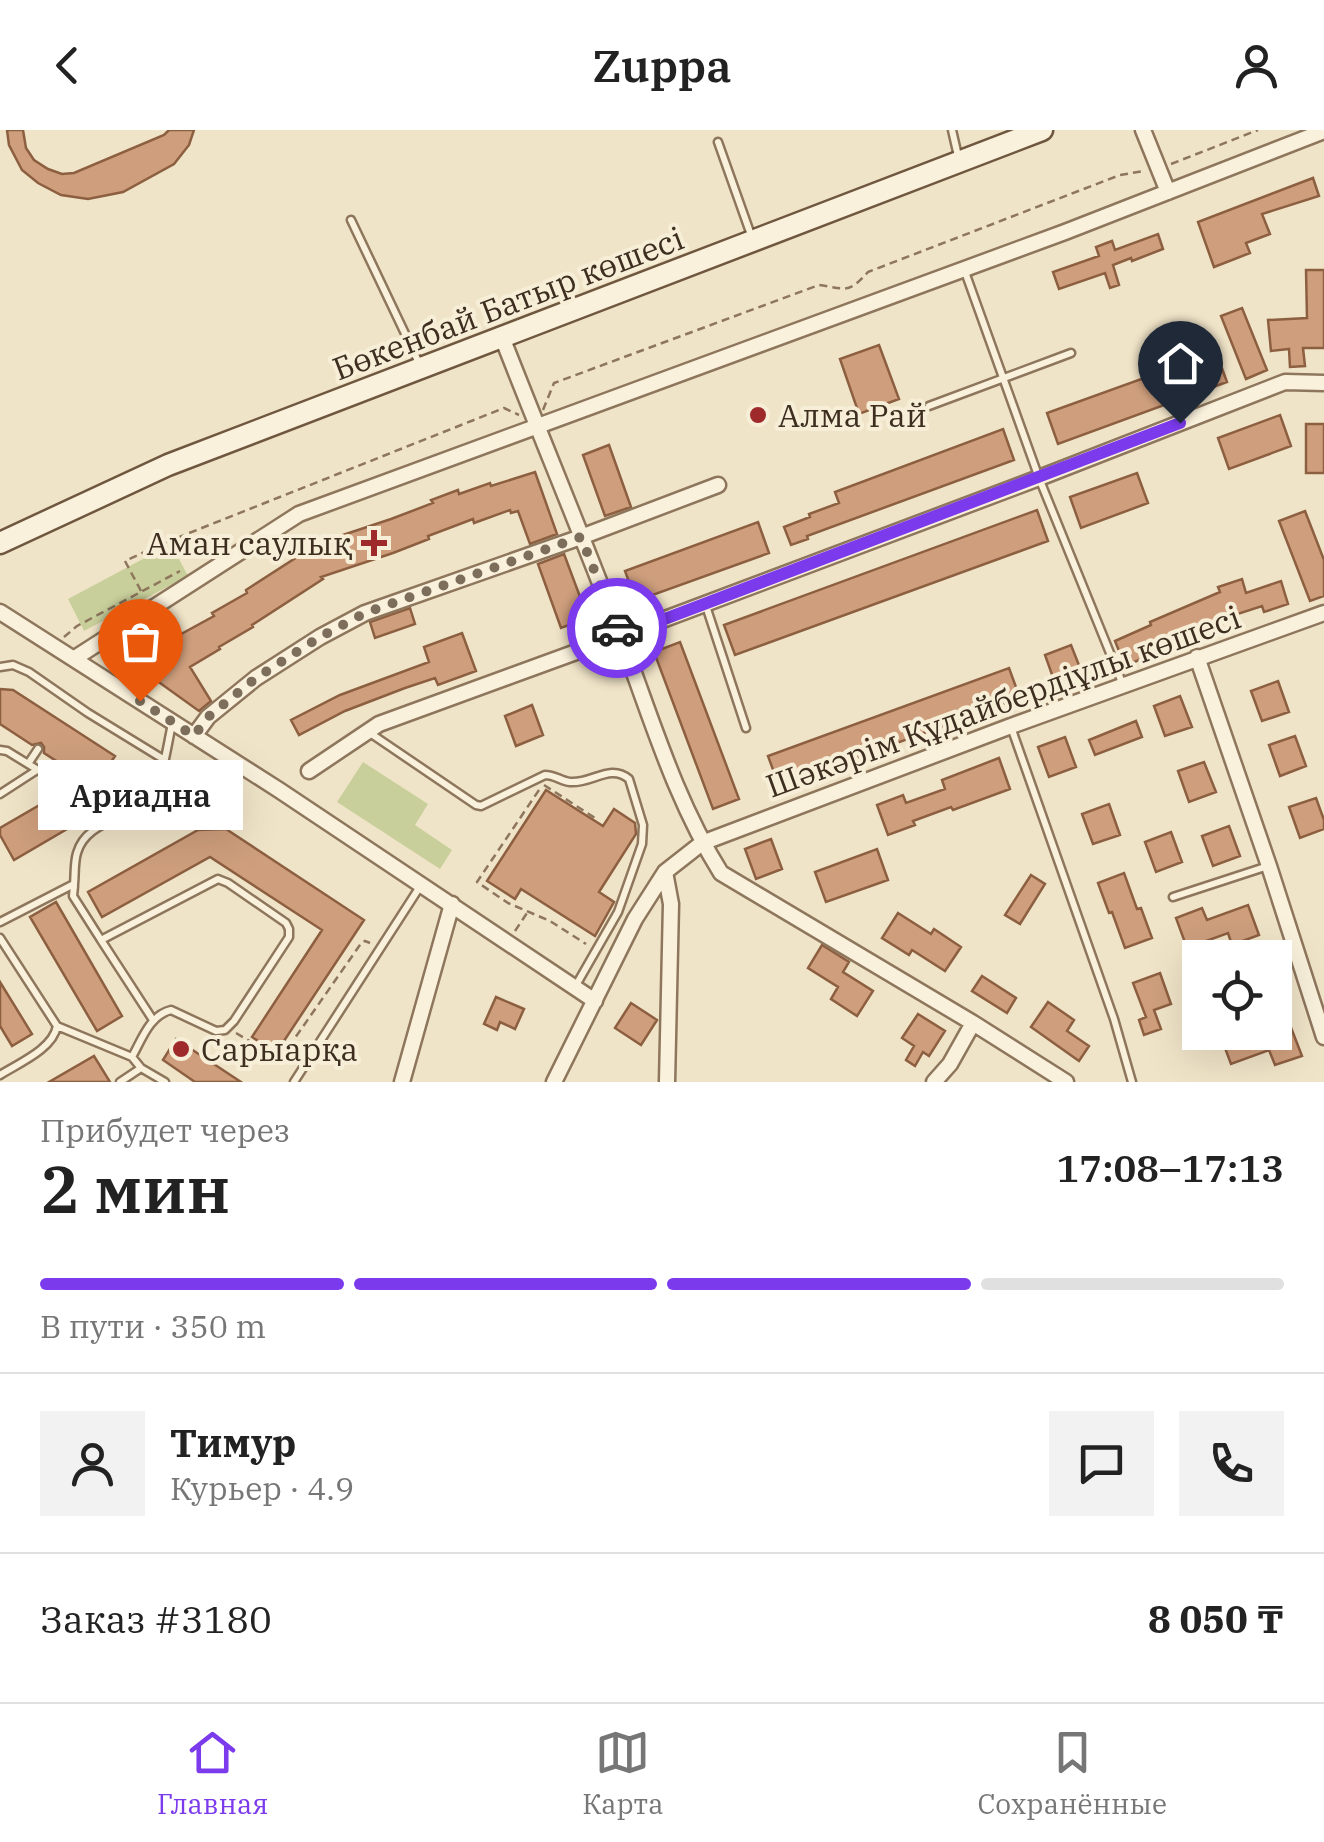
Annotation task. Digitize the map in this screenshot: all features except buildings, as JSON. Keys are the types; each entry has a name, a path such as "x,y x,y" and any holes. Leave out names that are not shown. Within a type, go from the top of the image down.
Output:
{"main road":[{"name":"Бөкенбай Батыр көшесі","path":"0,543 168,465 1031,132"}],"street":[{"path":"1142,130 1168,192"},
{"path":"75,658 299,514 535,421 963,268 1324,131"},
{"path":"502,337 673,782 720,873 1066,1082"},
{"path":"309,770 379,724 1285,382 1324,383"},
{"path":"194,736 208,717 256,678 365,613 718,485"},
{"path":"0,612 422,884 594,1001"},
{"name":"Шәкәрім Құдайбердіұлы көшесі","path":"554,1082 635,919 666,872 702,843 1324,612"},
{"path":"1197,657 1324,1037"},
{"path":"666,872 671,904 668,1082"},
{"path":"402,1082 452,904"},
{"path":"934,1082 950,1064 973,1023"}],"lane":[{"path":"952,130 960,162"},
{"path":"718,142 754,241"},
{"path":"350,220 422,368"},
{"path":"963,268 1038,478 1123,684"},
{"path":"929,406 1071,353"},
{"path":"705,604 746,728"},
{"path":"0,667 14,666 29,672 163,759"},
{"path":"153,1020 73,896 77,851 93,829 118,819 154,792 172,723"},
{"path":"1011,726 1114,1019 1132,1082"},
{"path":"367,732 476,805 482,806 545,775 572,782 613,772 629,779 643,825 642,844 618,912 575,988"},
{"path":"28,764 38,749"},
{"path":"0,750 118,819"},
{"path":"0,794 37,770"},
{"path":"1172,897 1269,866"},
{"path":"101,940 218,879 290,928 289,937 225,1030 216,1031 165,1010 153,1020 132,1057"},
{"path":"0,922 74,884"},
{"path":"294,1082 422,884"},
{"path":"0,938 57,1026 132,1057 140,1068 165,1082"},
{"path":"0,1076 44,1047 55,1036 57,1026"},
{"path":"120,1082 140,1068"}],"path":[{"path":"141,591 125,562 164,543 504,408 535,421 554,383 819,286 854,287 868,272 904,258 1120,175 1159,169 1258,130"},
{"path":"54,645 77,626 180,571"},
{"path":"596,951 477,882 543,784 598,820"},
{"path":"508,942 528,912"},
{"path":"225,1030 281,1058 362,942 381,948"}],"green space":[{"path":"171,544 188,576 84,631 68,599"},
{"path":"363,762 428,804 415,825 452,850 440,869 337,802"}],"way so far":[{"path":"140,701 194,736 208,717 256,678 365,613 581,537 617,628"}],"place":[{"name":"Алма Рай","path":"758,415"},
{"name":"Аман саулық","path":"374,543"},
{"name":"Ариадна","path":"140,701"},
{"name":"Сарыарқа","path":"181,1049"}],"route":[{"path":"617,628 620,636 1180,423"}]}
